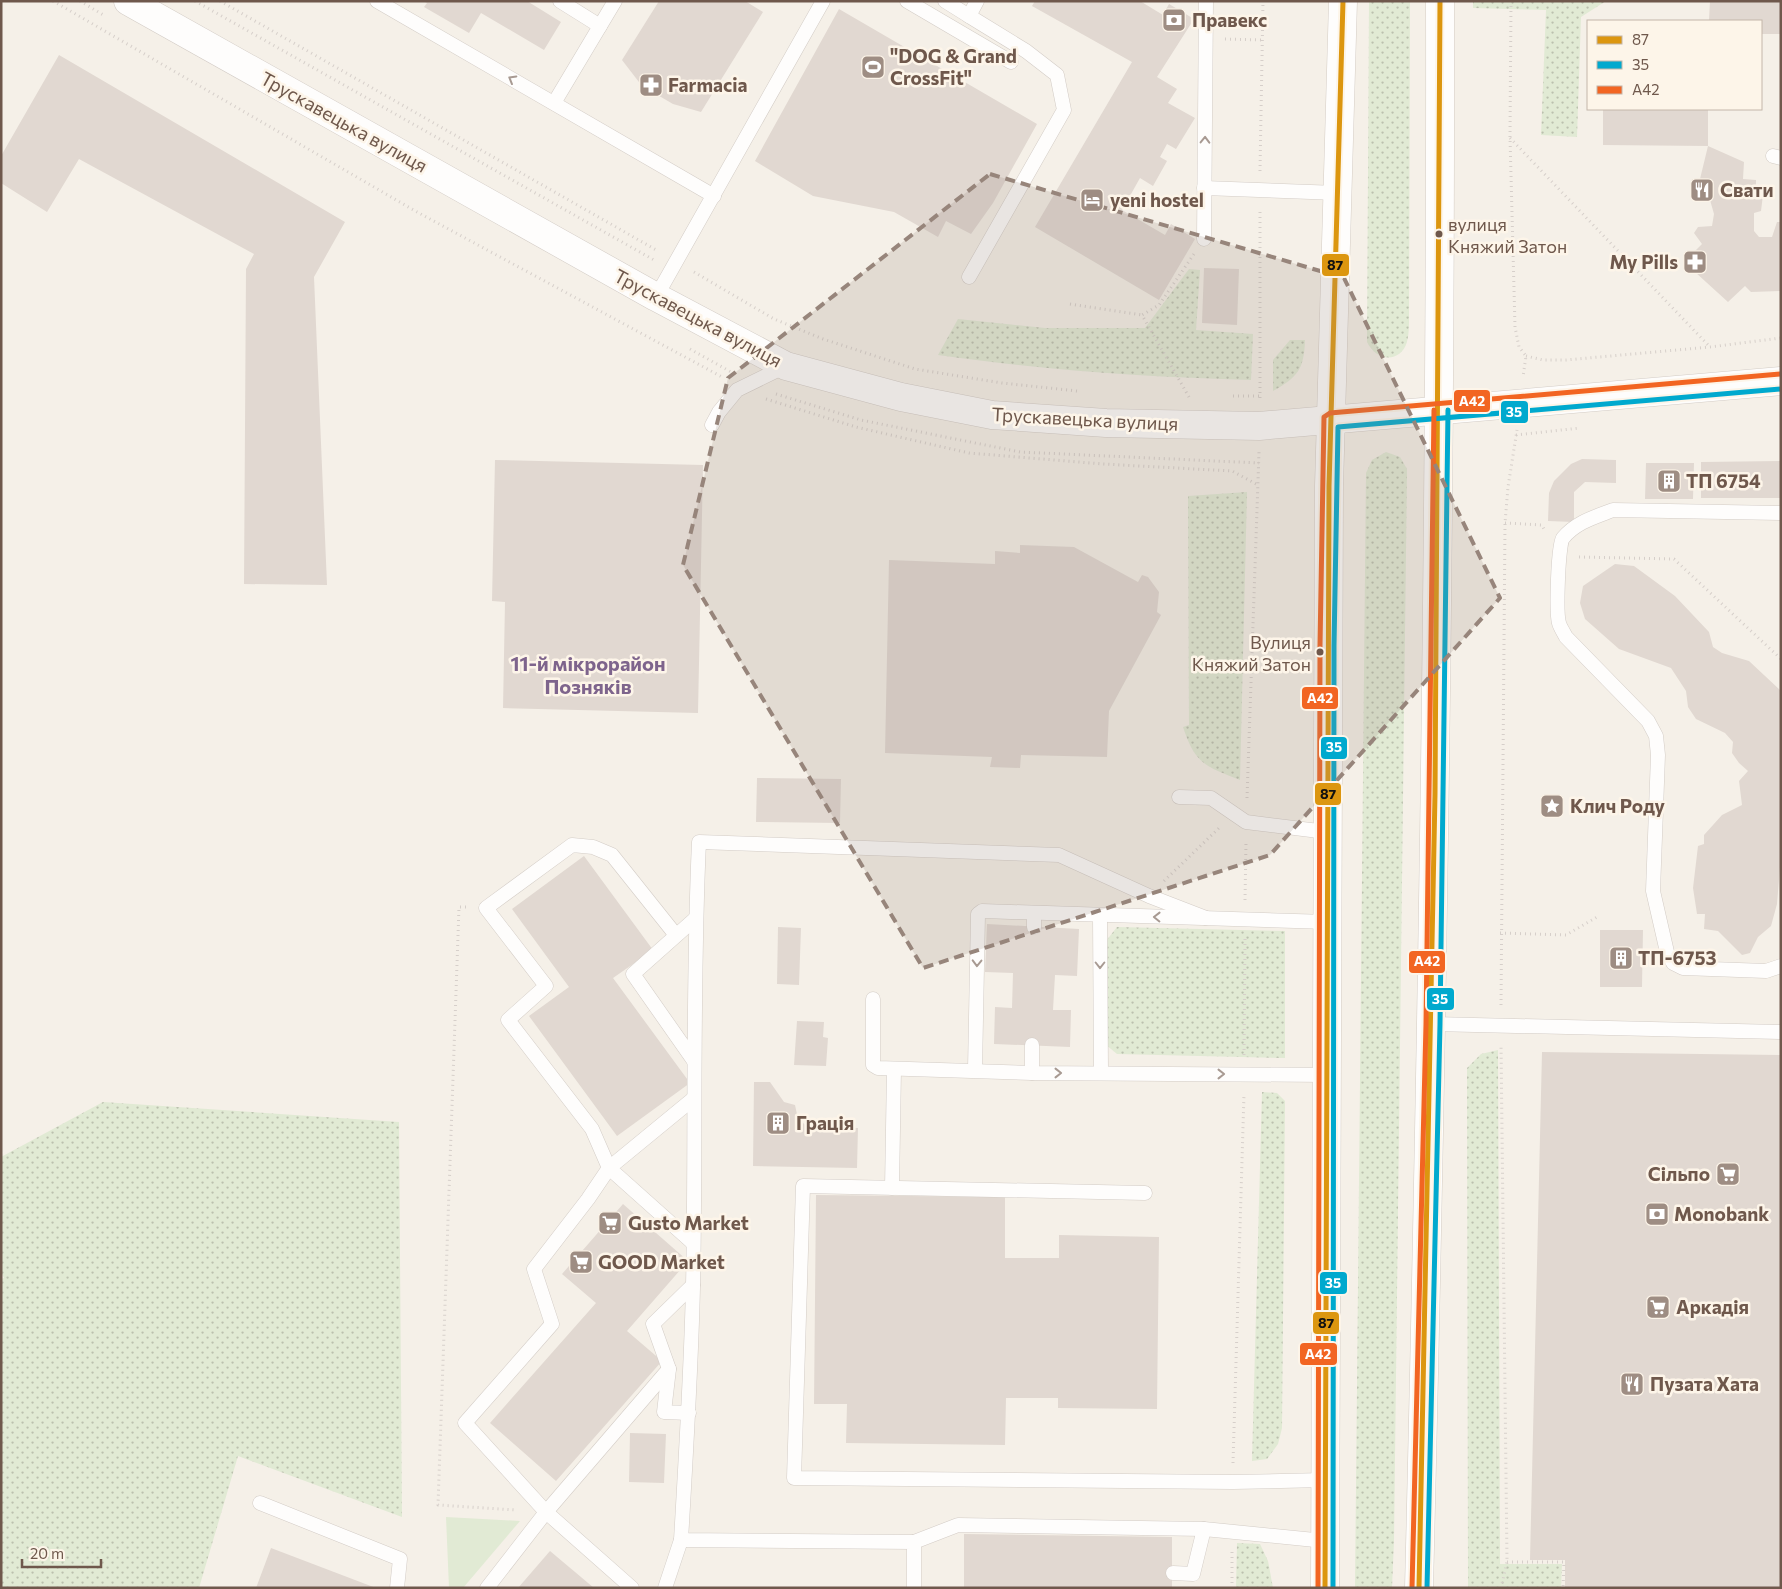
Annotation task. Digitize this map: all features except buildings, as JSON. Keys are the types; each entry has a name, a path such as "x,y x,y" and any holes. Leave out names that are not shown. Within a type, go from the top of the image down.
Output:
{"main road":[{"name":"Трускавецька вулиця","path":"128,1 656,297 786,366 901,397 992,415 1106,423 1259,426 1331,420"},
{"path":"1325,1588 1327,832 1331,420 1343,1"},
{"path":"1419,1588 1433,1024 1441,410 1440,1"},
{"path":"1331,420 1781,380"}],"lane":[{"path":"377,1 714,196"},
{"path":"560,1 600,26"},
{"path":"554,104 615,1"},
{"path":"656,297 823,1"},
{"path":"907,1 1011,62"},
{"path":"944,1 1026,51 1057,75 1064,110 969,277"},
{"path":"969,16 977,1"},
{"path":"1204,239 1206,1"},
{"path":"1204,188 1338,193"},
{"path":"712,425 719,412 737,390 786,366"},
{"path":"1781,513 1613,510 1590,518 1574,527 1561,540 1558,557 1559,623 1566,637 1648,721 1656,736 1658,755 1653,890 1667,952 1673,963 1683,968 1766,971 1781,966"},
{"path":"1179,797 1211,798 1246,822 1327,832"},
{"path":"664,1588 681,1540 689,1413 693,1286 693,1099 699,842 1059,855 1150,896 1206,918"},
{"path":"675,934 612,855 593,847 572,845 486,908 546,986 508,1020 592,1129 609,1168 693,1243"},
{"path":"975,1070 978,914 982,911 1206,918 1245,921 1328,922"},
{"path":"1034,913 1034,927"},
{"path":"1100,916 1101,1073"},
{"path":"694,1061 633,974 675,934 696,918"},
{"path":"873,999 873,1065 878,1068 1032,1073 1327,1075"},
{"path":"1433,1024 1781,1032"},
{"path":"1032,1045 1032,1073"},
{"path":"892,1188 894,1069"},
{"path":"632,1588 546,1512 465,1423 552,1324 534,1269 588,1199 609,1168 693,1099"},
{"path":"1145,1193 804,1186 794,1478 1232,1482 1324,1480"},
{"path":"689,1413 664,1412 670,1369 653,1324 693,1286"},
{"path":"487,1588 546,1512 670,1369"},
{"path":"260,1503 400,1559 397,1588"},
{"path":"681,1540 914,1542 958,1525 1204,1530 1325,1542"},
{"path":"1173,1573 1193,1574 1204,1530"},
{"path":"914,1542 914,1588"}],"path":[{"path":"195,1 674,266 774,319 823,339 915,369 1002,383 1083,392"},
{"path":"220,1 674,266"},
{"path":"1232,1482 1244,1074 1246,822 1260,396 1260,190 1263,1"},
{"path":"1511,1 1510,137 1514,327 1519,347 1526,356 1543,360 1566,360 1710,347 1781,338"},
{"path":"1206,39 1262,40"},
{"path":"1510,137 1710,347"},
{"path":"1070,304 1142,315 1159,305 1204,239"},
{"path":"1142,315 1188,397"},
{"path":"1501,1588 1507,1562 1500,933 1505,523 1508,487 1526,356"},
{"path":"1224,396 1260,396"},
{"path":"1180,397 1198,397"},
{"path":"1505,523 1542,524 1558,557 1674,559 1781,659"},
{"path":"1150,896 1220,828 1246,822"},
{"path":"486,908 459,907 438,1505 546,1512"},
{"path":"1500,933 1566,935 1597,917"},
{"path":"1232,1533 1232,1588"},
{"path":"1507,1562 1564,1562 1563,1588"}],"highlighted area":[{"path":"990,174 1344,278 1500,598 1270,855 923,968 683,565 728,378"}],"green space":[{"path":"1369,1 1410,1 1409,330 1404,349 1394,357 1382,356 1376,353 1367,342"},
{"path":"1473,1 1606,1 1581,17 1577,137 1541,135 1546,10 1473,8"},
{"path":"1189,269 1200,270 1196,330 1253,334 1251,380 1094,372 938,355 958,319 1045,328 1145,328"},
{"path":"1290,340 1305,340 1301,365 1294,376 1273,391 1273,360"},
{"path":"1386,452 1400,457 1407,469 1394,1541 1392,1588 1355,1588 1366,473 1372,460"},
{"path":"1247,492 1240,780 1218,771 1203,762 1192,749 1183,727 1189,725 1188,496"},
{"path":"1117,927 1285,931 1285,1058 1117,1054 1105,1044 1106,941"},
{"path":"1498,1050 1500,1564 1562,1564 1561,1588 1468,1588 1467,1068 1481,1054"},
{"path":"1262,1092 1277,1093 1285,1101 1282,1428 1278,1444 1267,1459 1252,1461"},
{"path":"103,1102 399,1122 402,1517 238,1456 199,1588 1,1588 1,1279 4,1278 1,1272 1,1157"},
{"path":"446,1517 520,1521 463,1588 449,1588"},
{"path":"1237,1543 1260,1544 1268,1561 1273,1588 1236,1588"}],"transit line":[{"name":"87","path":"1325,1588 1329,486 1343,1"},
{"name":"87","path":"1419,1588 1435,794 1440,1"},
{"name":"А42","path":"1318,1588 1320,646 1324,417 1330,413 1780,374"},
{"name":"35","path":"1333,1588 1334,646 1338,427 1781,389"},
{"name":"А42","path":"1412,1588 1426,1024 1434,410"},
{"name":"35","path":"1427,1588 1440,1024 1448,410"}],"place":[{"name":"Правекс","path":"1174,20"},
{"name":"\"DOG & Grand CrossFit\"","path":"873,67"},
{"name":"Farmacia","path":"651,85"},
{"name":"Свати","path":"1702,190"},
{"name":"yeni hostel","path":"1092,200"},
{"name":"вулиця Княжий Затон","path":"1439,234"},
{"name":"My Pills","path":"1695,262"},
{"name":"ТП 6754","path":"1669,481"},
{"name":"Вулиця Княжий Затон","path":"1320,652"},
{"name":"Клич Роду","path":"1552,806"},
{"name":"ТП-6753","path":"1621,958"},
{"name":"Грація","path":"778,1123"},
{"name":"Сільпо","path":"1728,1174"},
{"name":"Monobank","path":"1657,1214"},
{"name":"Gusto Market","path":"610,1223"},
{"name":"GOOD Market","path":"581,1262"},
{"name":"Аркадія","path":"1658,1307"},
{"name":"Пузата Хата","path":"1632,1384"}],"district":[{"name":"11-й мікрорайон Позняків","path":"588,676"}]}
